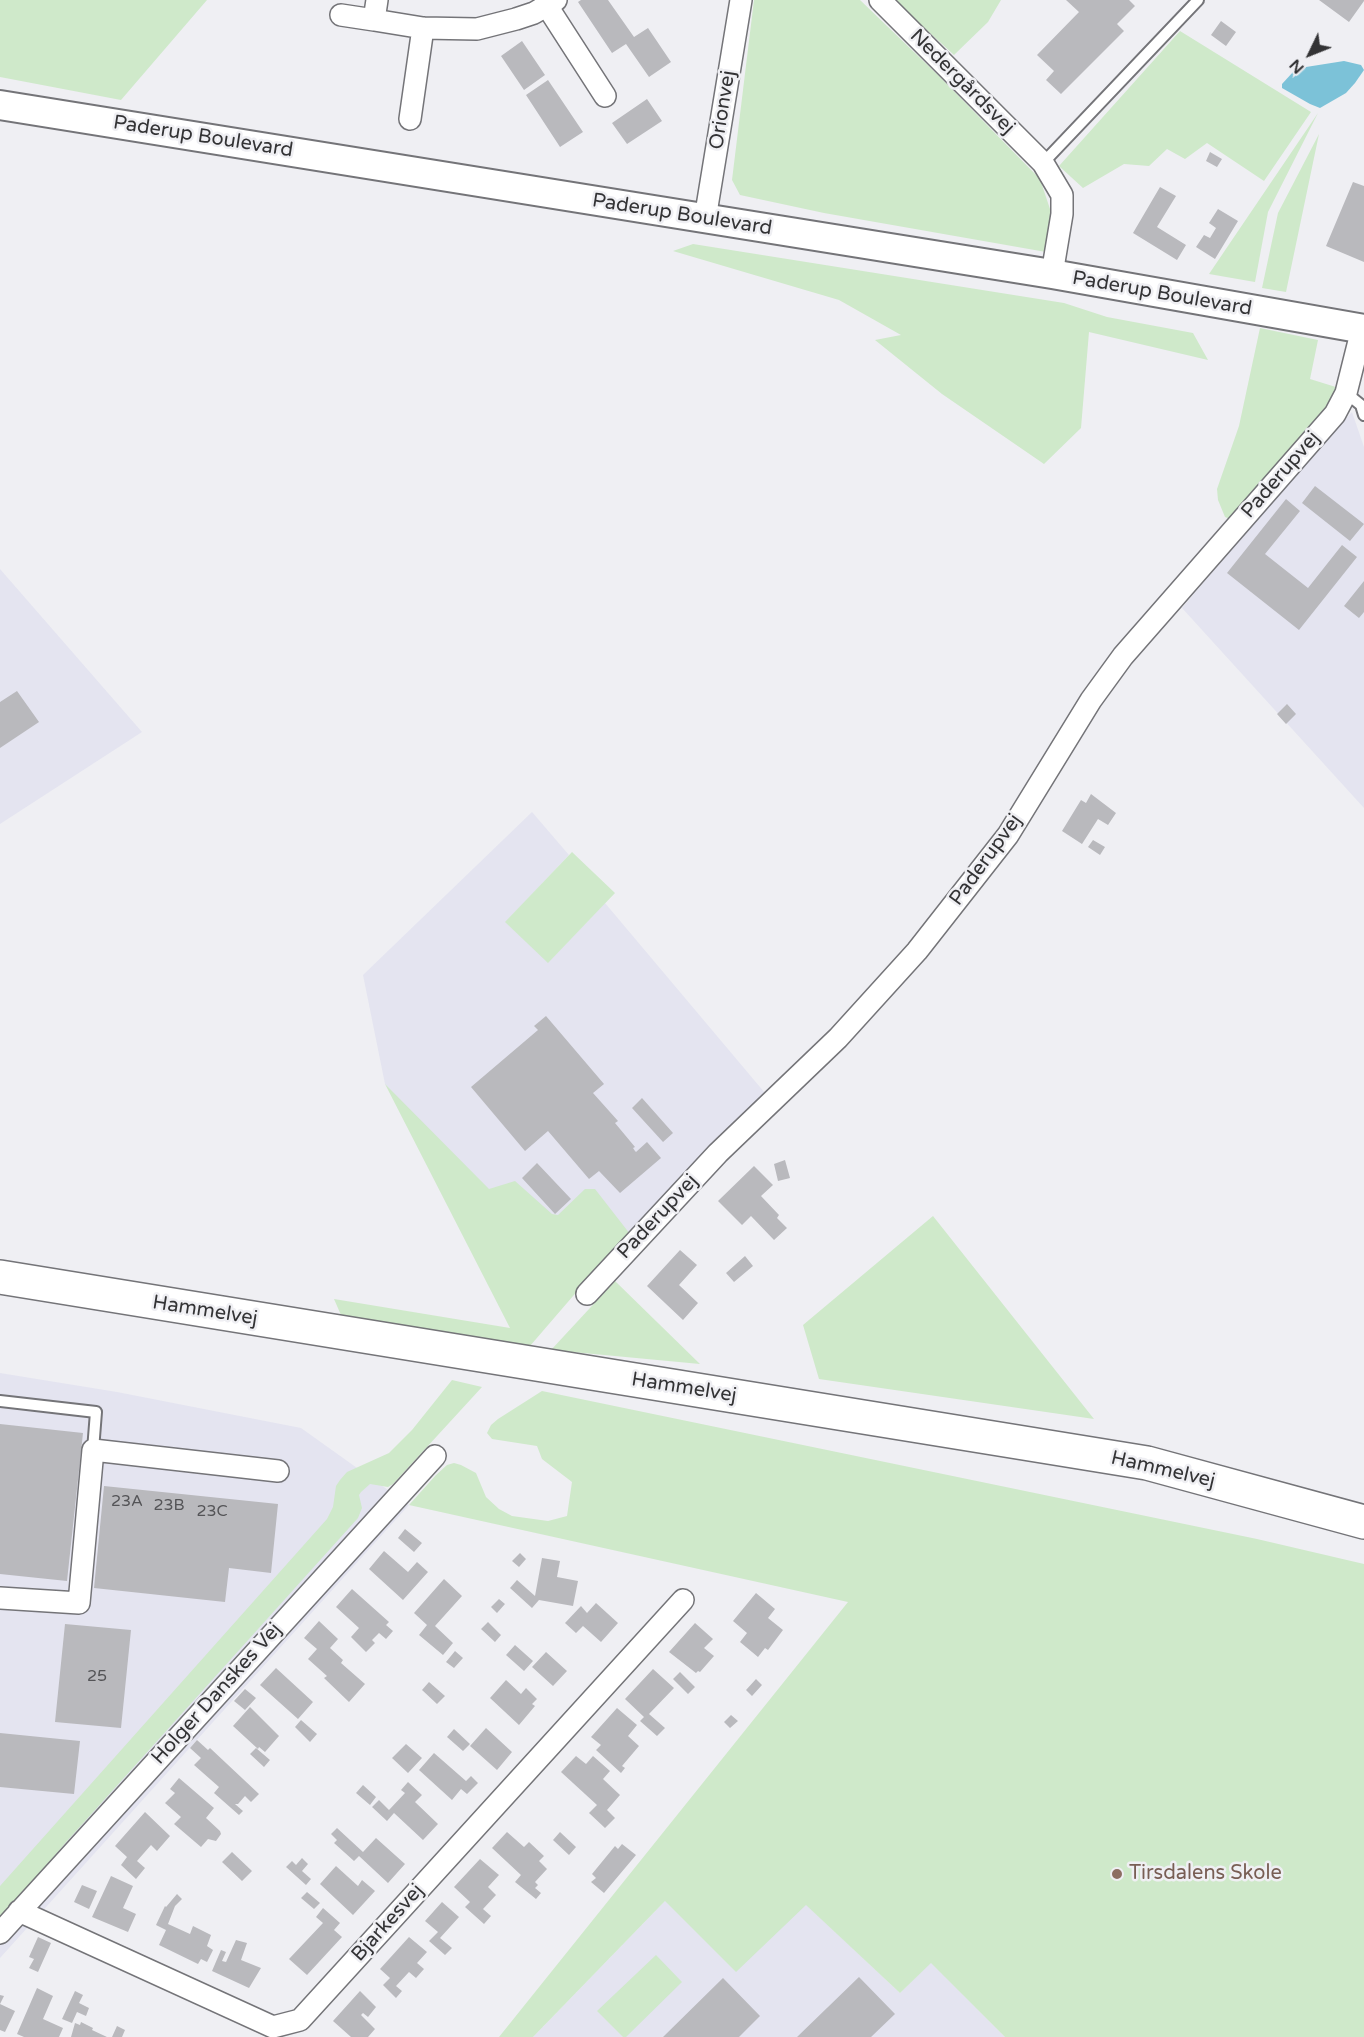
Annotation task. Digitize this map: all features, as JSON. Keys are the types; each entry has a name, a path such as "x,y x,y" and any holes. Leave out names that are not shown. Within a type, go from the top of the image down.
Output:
{"highway":[{"name":"Hammelvej","path":"0,1277 1147,1463 1364,1522"}],"street":[{"name":"Orionvej","path":"705,219 741,0"},
{"name":"Nedergårdsvej","path":"880,0 1043,163 1062,195 1062,214 1052,274"},
{"path":"341,15 375,10 423,28 477,29 516,19 552,3 605,96"},
{"path":"410,119 423,28"},
{"name":"Paderup Boulevard","path":"0,105 1052,274 1363,329"},
{"name":"Paderupvej","path":"587,1294 718,1153 838,1038 917,951 1008,835 1091,700 1123,656 1335,414 1346,393 1363,329"},
{"path":"0,1598 79,1604 93,1450 279,1471"},
{"name":"Holger Danskes Vej","path":"0,1933 435,1456"},
{"name":"Bjarkesvej","path":"19,1911 273,2027 300,2020 683,1600"}],"lane":[{"path":"1043,163 1198,0"},
{"path":"1346,393 1361,405 1364,415"},
{"path":"0,1401 96,1412 93,1450"}],"shaded area":[{"path":"1352,412 1364,447 1364,808 1182,608 1290,480"},
{"path":"0,569 142,732 0,824"},
{"path":"532,812 569,855 506,922 548,962 605,903 765,1093 598,1267 482,1203 385,1084 363,975"},
{"path":"0,1373 117,1392 301,1428 409,1505 0,1958"},
{"path":"665,1901 806,1904 900,1993 931,1962 1005,2037 533,2037"}],"green space":[{"path":"0,0 207,0 121,100 0,77"},
{"path":"754,0 860,0 941,78 1040,179 1052,215 1046,252 824,213 740,195 732,180"},
{"path":"894,0 1001,0 988,22 954,55"},
{"path":"1180,31 1311,112 1264,181 1207,143 1185,159 1167,149 1149,166 1124,164 1083,188 1059,166"},
{"path":"1318,113 1268,212 1255,282 1209,274"},
{"path":"1319,134 1286,292 1262,288 1278,213"},
{"path":"693,244 1064,303 1107,317 1193,333 1208,360 1089,332 1081,428 1044,464 942,394 875,340 901,335 839,300 673,251"},
{"path":"1260,328 1318,340 1310,379 1339,388 1327,411 1230,519 1225,517 1218,500 1217,489 1239,426"},
{"path":"572,852 615,893 548,963 505,922"},
{"path":"385,1084 489,1189 515,1181 552,1214 558,1215 585,1189 595,1189 630,1234 598,1267 530,1346 344,1322 334,1299 510,1328"},
{"path":"933,1216 1094,1419 819,1379 803,1325"},
{"path":"615,1281 700,1364 551,1350"},
{"path":"452,1380 482,1387 393,1484 388,1487 370,1484 361,1492 359,1495 362,1508 358,1518 68,1840 0,1919 0,1886 327,1519 333,1507 336,1486 340,1480 347,1472 389,1453 412,1430"},
{"path":"542,1391 1257,1539 1364,1564 1364,2037 1005,2037 931,1963 900,1993 806,1905 736,1972 665,1901 533,2037 499,2037 848,1602 409,1505 436,1475 447,1465 454,1463 476,1473 486,1497 499,1509 512,1516 548,1521 567,1516 572,1482 542,1459 537,1446 492,1439 487,1433 498,1419"},
{"path":"656,1955 682,1982 626,2037 623,2037 597,2011"}],"water":[{"path":"1344,61 1361,65 1364,70 1346,93 1320,108 1282,88 1282,84 1293,72 1306,67"}],"building":[{"path":"608,0 634,37 648,28 671,62 649,77 626,44 612,53 578,2"},
{"path":"1066,0 1129,0 1135,6 1117,24 1124,31 1061,94 1046,80 1054,71 1037,55 1079,12"},
{"path":"1319,0 1364,0 1364,1 1349,22"},
{"path":"1221,21 1236,32 1226,46 1211,35"},
{"path":"522,41 545,75 524,90 501,56"},
{"path":"548,80 583,132 560,147 526,95"},
{"path":"647,99 662,121 627,144 612,123"},
{"path":"1210,152 1222,159 1217,167 1206,161"},
{"path":"1353,182 1364,186 1364,262 1326,246"},
{"path":"1160,187 1176,196 1157,227 1186,245 1177,260 1133,233"},
{"path":"1218,209 1238,221 1215,259 1196,247 1204,235 1210,238 1216,228 1209,223"},
{"path":"1315,486 1364,524 1350,541 1302,503"},
{"path":"1286,499 1300,511 1265,554 1308,588 1342,545 1357,557 1299,630 1227,573"},
{"path":"1364,581 1364,612 1359,618 1344,606"},
{"path":"17,691 39,722 0,748 0,702"},
{"path":"1287,704 1296,714 1286,724 1277,714"},
{"path":"1091,794 1116,813 1108,825 1098,819 1082,844 1062,831 1081,800 1086,803"},
{"path":"1093,840 1105,847 1100,855 1088,847"},
{"path":"546,1016 604,1084 593,1093 618,1121 615,1123 635,1147 633,1148 635,1151 647,1142 661,1158 620,1193 599,1171 589,1179 548,1131 525,1151 471,1087 538,1030 534,1026"},
{"path":"642,1098 673,1133 663,1142 632,1108"},
{"path":"785,1160 790,1178 778,1181 774,1164"},
{"path":"537,1163 571,1199 555,1214 522,1178"},
{"path":"754,1166 773,1185 761,1196 779,1215 777,1218 787,1228 774,1240 751,1216 742,1225 718,1201"},
{"path":"680,1250 697,1265 679,1285 698,1303 683,1320 647,1286"},
{"path":"745,1256 753,1266 734,1282 726,1273"},
{"path":"0,1424 83,1433 67,1581 0,1574"},
{"path":"104,1486 278,1504 271,1573 229,1568 225,1602 94,1588"},
{"path":"405,1529 422,1543 414,1552 398,1538"},
{"path":"384,1551 408,1572 417,1562 428,1572 403,1600 369,1569"},
{"path":"520,1553 526,1559 519,1567 512,1561"},
{"path":"542,1558 560,1561 557,1577 578,1581 573,1606 539,1600 532,1608 510,1588 517,1580 535,1596"},
{"path":"444,1579 462,1596 435,1626 453,1643 443,1655 419,1635 427,1625 414,1613"},
{"path":"352,1589 389,1622 386,1625 393,1631 386,1639 379,1633 372,1640 375,1643 366,1652 351,1637 359,1628 336,1607"},
{"path":"756,1593 775,1609 768,1618 783,1630 768,1650 765,1648 758,1657 740,1642 747,1633 733,1621"},
{"path":"499,1599 505,1604 497,1613 491,1607"},
{"path":"596,1603 618,1623 601,1642 583,1626 576,1633 565,1623 581,1606 587,1613"},
{"path":"319,1621 338,1639 330,1648 343,1660 341,1663 365,1684 349,1702 324,1678 327,1676 308,1659 317,1649 304,1638"},
{"path":"488,1622 501,1635 495,1642 481,1629"},
{"path":"695,1623 713,1639 704,1648 714,1656 700,1672 696,1673 669,1652"},
{"path":"65,1624 131,1630 121,1728 55,1722"},
{"path":"515,1645 533,1661 524,1671 506,1655"},
{"path":"455,1651 463,1658 454,1668 446,1662"},
{"path":"546,1652 567,1671 553,1686 532,1667"},
{"path":"276,1668 313,1702 298,1719 260,1685"},
{"path":"653,1669 674,1688 649,1714 665,1728 657,1736 640,1721 644,1717 625,1699"},
{"path":"680,1672 695,1687 688,1694 673,1679"},
{"path":"756,1679 762,1685 752,1696 746,1690"},
{"path":"506,1680 521,1694 526,1688 537,1699 532,1704 535,1706 519,1725 490,1698"},
{"path":"429,1682 445,1696 437,1704 422,1690"},
{"path":"245,1689 256,1698 245,1710 234,1701"},
{"path":"250,1707 279,1736 265,1752 259,1747 258,1749 233,1726"},
{"path":"617,1708 637,1725 628,1736 639,1746 622,1766 625,1768 621,1773 596,1750 601,1745 591,1737"},
{"path":"731,1715 738,1721 730,1728 724,1722"},
{"path":"301,1720 317,1734 310,1742 295,1727"},
{"path":"486,1728 512,1752 497,1770 470,1746"},
{"path":"454,1729 470,1744 463,1751 447,1737"},
{"path":"0,1733 80,1741 74,1794 0,1787"},
{"path":"197,1740 208,1750 210,1748 259,1794 251,1802 245,1796 238,1804 235,1804 243,1811 239,1815 214,1793 219,1787 194,1765 201,1758 190,1748"},
{"path":"406,1744 422,1758 408,1773 392,1758"},
{"path":"256,1748 270,1760 264,1767 250,1754"},
{"path":"434,1753 466,1781 471,1776 478,1783 467,1794 461,1789 452,1800 419,1770"},
{"path":"576,1756 586,1764 593,1756 610,1771 603,1779 620,1795 607,1810 615,1818 605,1828 589,1813 597,1805 561,1772"},
{"path":"179,1778 214,1808 206,1818 220,1831 221,1834 216,1841 208,1839 201,1847 174,1824 181,1817 165,1803 175,1793 170,1789"},
{"path":"408,1782 422,1795 415,1802 438,1824 423,1840 394,1813 387,1821 372,1807 379,1800 389,1810 405,1793 401,1790"},
{"path":"363,1785 376,1797 370,1805 356,1793"},
{"path":"145,1812 170,1836 157,1851 151,1845 137,1861 145,1868 136,1879 121,1865 127,1857 115,1846"},
{"path":"337,1828 363,1852 376,1838 405,1864 388,1883 359,1856 354,1861 334,1843 337,1840 331,1834"},
{"path":"507,1832 524,1847 529,1842 544,1856 539,1861 547,1869 535,1882 538,1885 535,1888 541,1893 536,1899 515,1882 521,1875 492,1848"},
{"path":"560,1832 576,1847 569,1855 553,1840"},
{"path":"622,1844 636,1855 604,1893 591,1882 596,1878 592,1874 615,1846 618,1849"},
{"path":"232,1852 252,1871 242,1881 222,1862"},
{"path":"302,1858 308,1864 302,1871 311,1879 306,1885 286,1867 292,1861 296,1865"},
{"path":"480,1859 499,1875 488,1887 496,1895 483,1909 491,1916 484,1924 465,1907 470,1902 454,1887"},
{"path":"336,1866 358,1886 362,1880 375,1891 353,1915 320,1884"},
{"path":"111,1876 133,1886 123,1908 136,1914 128,1932 92,1917"},
{"path":"82,1885 97,1891 89,1909 74,1902"},
{"path":"307,1892 320,1903 314,1909 301,1898"},
{"path":"177,1894 182,1899 175,1906 168,1924 190,1934 193,1926 211,1935 207,1946 213,1950 207,1962 201,1959 198,1964 159,1945 166,1930 156,1925 165,1906"},
{"path":"442,1902 459,1917 440,1938 452,1948 445,1955 429,1941 438,1932 425,1921"},
{"path":"323,1908 340,1923 334,1930 342,1937 307,1975 289,1959 323,1923 316,1917"},
{"path":"38,1937 51,1943 38,1972 29,1968 34,1959 29,1957"},
{"path":"409,1937 427,1952 417,1963 424,1969 416,1978 409,1972 396,1986 402,1991 396,1998 383,1985 390,1978 380,1969"},
{"path":"236,1940 247,1943 241,1960 261,1968 249,1988 212,1971 221,1950 226,1952 222,1961 226,1962"},
{"path":"859,1977 895,2014 871,2037 797,2037"},
{"path":"723,1978 760,2016 739,2037 663,2037"},
{"path":"37,1988 53,1996 43,2019 63,2028 59,2037 24,2037 17,2034"},
{"path":"75,1991 83,1995 79,2003 89,2008 86,2016 77,2012 72,2023 62,2019"},
{"path":"360,1991 376,2007 368,2017 363,2013 361,2015 375,2029 368,2037 351,2037 333,2021"},
{"path":"0,2004 15,2011 5,2032 0,2030"},
{"path":"81,2022 107,2037 71,2037 75,2023 80,2025"},
{"path":"117,2026 125,2030 122,2037 112,2037"}],"place":[{"name":"Tirsdalens Skole","path":"1117,1874"}]}
